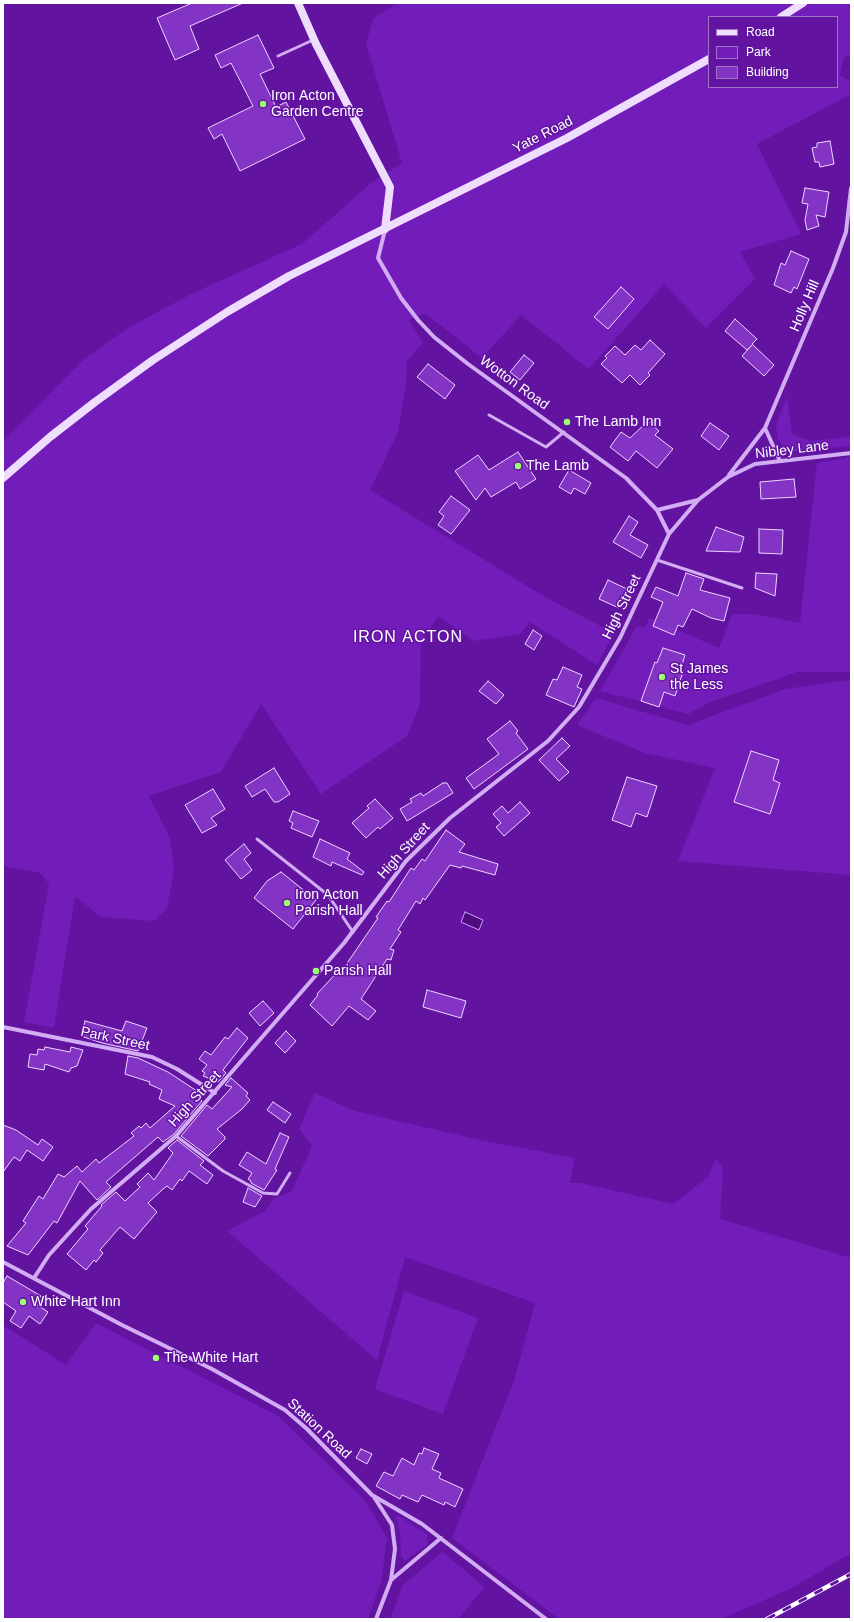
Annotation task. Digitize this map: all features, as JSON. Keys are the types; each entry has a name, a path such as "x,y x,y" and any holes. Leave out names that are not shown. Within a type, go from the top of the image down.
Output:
{"main road":[{"path":"298,3 314,39 390,187 385,229"},
{"path":"783,16 803,3"},
{"name":"Yate Road","path":"3,478 50,437 94,402 153,360 221,316 289,276 567,138 708,60"}],"street":[{"name":"Holly Hill","path":"728,477 765,428 839,253 846,232 851,188"},
{"name":"Wotton Road","path":"385,229 378,258 401,298 418,320 434,337 468,364 626,478 657,510 669,534"},
{"path":"765,428 780,461"},
{"name":"Nibley Lane","path":"669,534 698,500 728,477 755,464 851,453"},
{"name":"Nibley Lane","path":"657,510 698,500"},
{"name":"High Street","path":"34,1278 50,1255 91,1209 176,1136 215,1093 352,932 406,861 450,818 548,741 579,707 620,638 669,534"},
{"name":"Park Street","path":"3,1026 152,1057 177,1069 215,1093"},
{"name":"Station Road","path":"3,1262 122,1325 212,1369 285,1410 307,1429 372,1495 422,1524 546,1619"},
{"path":"372,1495 392,1526 395,1549 391,1580 376,1619"},
{"path":"391,1580 441,1538"}],"lane":[{"path":"278,56 314,39"},
{"path":"489,415 546,446 564,432"},
{"path":"657,560 742,588"},
{"path":"257,839 328,895 352,932"},
{"path":"176,1136 223,1171 263,1193 277,1194 290,1173"}],"green space":[{"path":"397,3 851,3 851,54 844,57 840,75 850,81 849,95 757,144 801,234 740,252 755,279 706,328 664,284 589,369 521,315 482,358 425,313 409,320 423,343 407,361 406,386 398,432 370,490 545,597 614,633 597,665 530,622 520,634 474,641 438,616 421,641 420,704 407,736 321,794 261,704 221,772 149,796 170,838 174,869 167,909 154,921 101,917 75,896 54,1028 24,1022 49,884 40,873 3,866 3,441 85,358 130,327 193,293 302,244 370,184 402,163 366,44 373,19"},
{"path":"787,396 792,434 811,441 851,437 851,446 787,452 778,439 776,425"},
{"path":"851,457 851,672 797,672 708,703 688,714 600,691 637,626 645,628 649,618 719,648 732,614 754,614 800,623 817,463"},
{"path":"851,680 851,875 678,861 715,768 645,753 577,725 596,698 688,725 785,689"},
{"path":"315,1093 355,1111 480,1140 575,1158 570,1183 581,1183 673,1204 708,1177 716,1158 723,1169 720,1219 851,1258 851,1553 792,1588 721,1619 559,1619 452,1538 514,1381 535,1303 405,1257 377,1360 227,1231 265,1211 274,1199 292,1191 312,1146 299,1129"},
{"path":"404,1291 478,1318 443,1414 375,1389"},
{"path":"96,1323 278,1416 364,1499 387,1538 381,1582 368,1619 3,1619 3,1325 66,1365"},
{"path":"397,1515 427,1534 428,1544 405,1561 401,1556 400,1533 396,1517"},
{"path":"442,1552 485,1587 459,1618 461,1619 390,1619 403,1585"}],"shaded area":[{"path":"465,912 483,920 479,930 461,922"}],"building":[{"path":"192,3 243,3 190,26 199,49 175,60 157,18"},
{"name":"Iron Acton Garden Centre","path":"258,35 274,68 260,74 276,107 286,102 305,139 240,171 222,134 214,139 208,128 253,106 231,63 221,68 215,55"},
{"path":"830,141 834,164 820,167 819,162 815,162 812,148 817,147 817,143"},
{"path":"805,188 829,192 825,217 816,215 819,226 807,230 805,220 808,204 802,203"},
{"path":"791,251 809,259 797,289 794,287 791,293 774,285 781,263 785,265"},
{"path":"621,287 634,299 608,329 594,317"},
{"path":"735,319 757,339 752,344 774,365 764,376 742,356 752,345 747,350 725,331"},
{"path":"650,340 665,354 648,373 650,375 640,385 630,375 622,383 601,364 607,358 605,356 615,346 625,355 635,345 641,350"},
{"path":"524,355 534,363 520,380 510,372"},
{"path":"428,364 455,385 445,399 417,377"},
{"path":"648,421 659,431 655,435 673,449 657,468 636,451 628,461 610,447 621,432 630,438"},
{"path":"710,423 729,436 719,450 701,436"},
{"path":"518,452 536,479 520,489 516,482 491,497 485,488 476,500 455,471 478,455 489,470"},
{"path":"569,470 591,483 585,494 574,488 571,494 559,487"},
{"path":"794,479 796,497 761,499 760,482"},
{"path":"451,496 470,510 451,534 438,525 444,516 439,512"},
{"path":"629,516 638,522 630,535 648,545 641,558 613,542"},
{"path":"716,527 744,537 740,552 706,551"},
{"path":"759,529 783,530 782,554 759,553"},
{"path":"686,573 704,579 700,590 730,598 724,621 711,618 692,609 683,627 678,625 674,635 653,626 663,602 651,597 656,587 678,596"},
{"path":"756,573 777,574 775,596 755,588"},
{"path":"608,580 627,589 619,608 599,599"},
{"path":"533,630 542,636 534,650 525,644"},
{"name":"St James the Less","path":"663,648 685,655 680,671 683,672 675,696 664,692 659,707 641,701 655,662 657,663"},
{"path":"563,667 582,675 577,687 582,689 574,707 546,695 553,679 557,680"},
{"path":"488,681 504,695 496,704 479,691"},
{"path":"510,721 518,731 516,733 528,749 474,789 466,778 499,754 487,739"},
{"path":"562,738 570,746 556,759 569,772 559,781 539,760"},
{"path":"751,751 779,760 773,780 780,783 770,814 734,802"},
{"path":"274,768 290,794 278,802 274,802 265,789 252,797 245,786"},
{"path":"627,777 657,786 647,817 636,813 631,827 612,820"},
{"path":"443,783 447,783 453,793 407,821 400,809 412,802 410,799 421,793 423,796"},
{"path":"213,789 225,809 211,818 217,825 202,833 185,805"},
{"path":"375,799 393,818 380,829 378,827 366,838 352,823 369,808 367,806"},
{"path":"520,802 530,813 504,836 496,827 501,823 493,814 502,806 508,813"},
{"path":"293,811 319,821 312,837 291,828 293,823 289,821"},
{"path":"446,830 465,844 459,852 498,864 495,875 462,866 461,868 450,865 425,900 423,898 420,904 416,901 398,930 401,932 390,949 394,950 391,960 387,959 361,999 376,1011 368,1020 349,1006 332,1026 310,1005 318,995 317,994 339,970 341,972 378,918 376,917 387,901 389,902 411,868 414,870 422,859 425,861"},
{"path":"320,839 350,853 347,859 364,872 362,875 332,862 331,866 313,857"},
{"path":"244,844 251,853 244,859 252,870 241,879 225,860"},
{"name":"Iron Acton Parish Hall","path":"281,872 316,900 293,929 254,898 267,881"},
{"path":"427,990 466,1001 461,1018 423,1007"},
{"path":"263,1001 274,1013 260,1026 249,1013"},
{"path":"85,1021 122,1031 126,1021 147,1028 138,1051 102,1043 81,1036"},
{"path":"237,1028 248,1038 223,1070 226,1073 218,1082 203,1076 205,1073 202,1071 207,1065 199,1059 205,1051 211,1055 225,1037 228,1039"},
{"path":"286,1031 296,1041 285,1053 275,1043"},
{"path":"45,1047 70,1052 71,1047 83,1050 77,1066 71,1068 69,1072 45,1064 44,1070 28,1067 30,1054 37,1055 38,1049 44,1050"},
{"path":"128,1056 138,1058 168,1072 200,1093 197,1097 202,1101 174,1134 163,1142 158,1137 106,1182 111,1187 97,1200 80,1181 57,1223 54,1221 28,1255 7,1246 26,1223 23,1221 39,1196 43,1199 58,1174 64,1177 77,1166 82,1172 96,1159 99,1163 134,1136 131,1133 139,1126 141,1128 146,1123 150,1128 175,1106 159,1099 162,1090 149,1084 150,1082 125,1074"},
{"path":"231,1078 248,1093 246,1096 250,1100 242,1109 217,1129 225,1137 225,1139 208,1156 181,1136 207,1105 212,1109 232,1087 225,1085"},
{"path":"273,1102 291,1114 285,1123 267,1110"},
{"path":"3,1125 16,1130 38,1145 42,1139 53,1147 43,1161 27,1150 20,1161 14,1157 3,1172"},
{"path":"280,1133 289,1137 275,1169 277,1170 264,1190 251,1183 248,1179 252,1173 239,1165 247,1152 266,1164"},
{"path":"177,1140 204,1161 200,1165 213,1175 207,1184 189,1171 182,1181 180,1179 172,1190 167,1186 148,1203 157,1212 134,1239 120,1227 100,1250 103,1253 96,1262 94,1260 86,1270 67,1254 88,1229 85,1226 102,1206 101,1205 116,1192 125,1201 140,1187 137,1184 148,1173 154,1180 173,1153 168,1148"},
{"path":"248,1188 262,1196 255,1207 243,1202"},
{"name":"White Hart Inn","path":"7,1276 41,1296 36,1304 48,1312 40,1324 29,1316 21,1328 10,1321 16,1311 3,1302 3,1283"},
{"path":"424,1448 439,1454 432,1469 441,1473 439,1478 463,1489 455,1507 445,1502 444,1505 422,1495 418,1502 402,1495 400,1499 376,1486 384,1472 393,1476 402,1458 414,1465 419,1453 422,1454"},
{"path":"361,1449 372,1454 367,1464 356,1458"}],"railway":[{"path":"767,1619 851,1574"}],"place":[{"name":"Iron Acton Garden Centre","path":"263,104"},
{"name":"The Lamb Inn","path":"567,422"},
{"name":"The Lamb","path":"518,466"},
{"name":"St James the Less","path":"662,677"},
{"name":"Iron Acton Parish Hall","path":"287,903"},
{"name":"Parish Hall","path":"316,971"},
{"name":"White Hart Inn","path":"23,1302"},
{"name":"The White Hart","path":"156,1358"}],"district":[{"name":"IRON ACTON","path":"408,638"}]}
